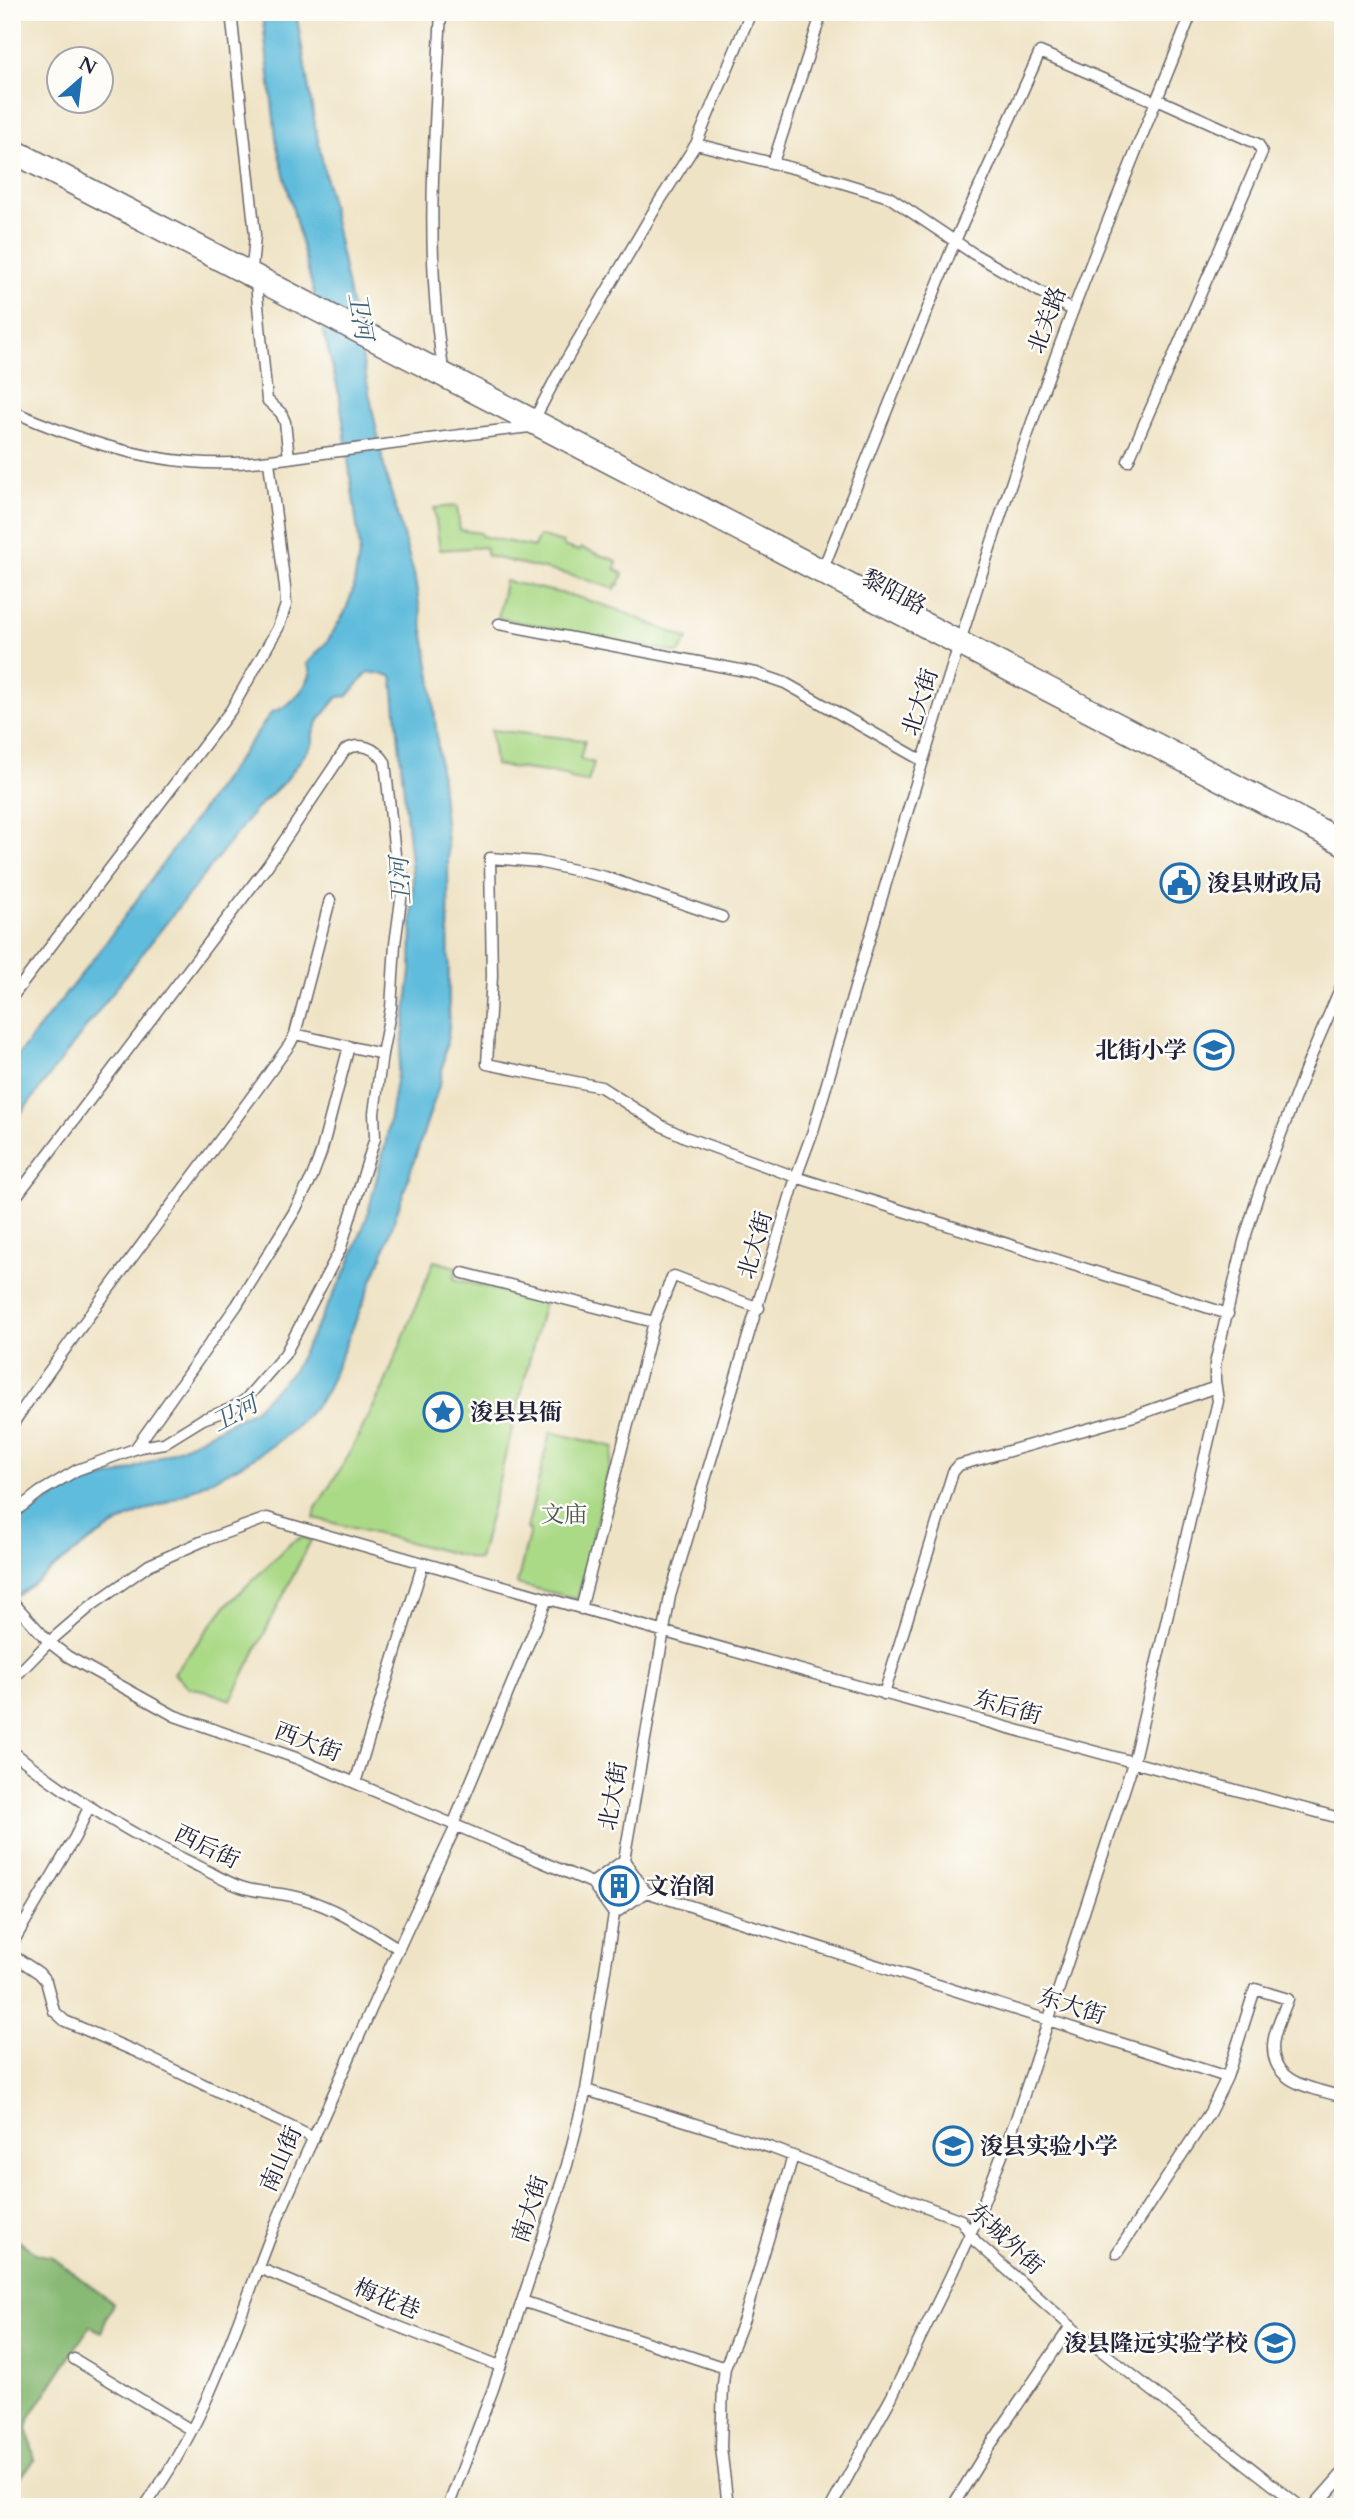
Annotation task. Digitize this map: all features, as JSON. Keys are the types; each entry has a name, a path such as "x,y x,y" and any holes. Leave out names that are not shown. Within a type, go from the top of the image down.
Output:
{"main road":[{"path":"12,144 252,269 261,282"},
{"path":"12,157 428,367"},
{"name":"黎阳路","path":"428,367 443,368 533,421 824,566 960,644 1343,836"},
{"name":"黎阳路","path":"428,367 960,644 1343,849"},
{"path":"1314,2507 1343,2474"}],"street":[{"path":"231,12 255,235 252,269"},
{"path":"440,12 432,205 436,326 443,368"},
{"path":"12,411 59,431 144,454 190,462 269,462 533,421 624,261 696,144 751,12"},
{"path":"773,163 822,12"},
{"name":"北关路","path":"960,644 1013,477 1072,310 1192,12"},
{"path":"824,566 954,241 1040,52 1258,144 1262,152 1128,461"},
{"path":"696,144 889,197 954,241 1072,310"},
{"path":"261,282 267,400 271,407 281,413 285,422 289,458"},
{"path":"12,997 231,710 278,628 286,605 269,462"},
{"path":"499,624 756,673 785,683 923,761"},
{"name":"北大街","path":"624,1860 662,1632 681,1557 960,644"},
{"path":"12,1202 268,865 345,750 366,746 380,754 385,762 396,864 402,875 391,1008 374,1113 375,1138 340,1250 285,1354 245,1399 202,1419 164,1443 135,1449 77,1470 40,1492 12,1514"},
{"path":"722,917 605,877 538,863 490,858 492,976 486,1065 601,1087 662,1126 685,1137 796,1177 1227,1314"},
{"path":"12,1425 221,1141 295,1034 330,900"},
{"path":"831,2507 891,2398 971,2231 1016,2119 1133,1763 1218,1401 1215,1364 1244,1241 1269,1163 1343,982"},
{"path":"295,1034 382,1054"},
{"path":"135,1449 237,1305 294,1212 321,1153 349,1046"},
{"path":"463,1273 654,1322"},
{"path":"580,1609 654,1322 671,1277 759,1308"},
{"path":"884,1694 953,1472 959,1465 1134,1416 1216,1387"},
{"name":"东后街","path":"12,1680 92,1606 149,1565 267,1518 662,1632 1343,1819"},
{"path":"355,1783 423,1564"},
{"name":"南山街","path":"144,2507 191,2430 229,2349 259,2268 314,2138 455,1826 547,1599"},
{"name":"西大街","path":"12,1601 50,1642 67,1656 175,1716 296,1758 592,1883"},
{"name":"西后街","path":"12,1751 41,1775 89,1807 171,1854 239,1886 303,1898 328,1908 350,1918 398,1948"},
{"path":"12,1944 75,1837 89,1807"},
{"path":"624,1860 646,1892 614,1914 592,1883 624,1860"},
{"name":"东大街","path":"646,1892 1227,2077"},
{"name":"南大街","path":"448,2507 500,2366 567,2165 586,2090 614,1914"},
{"path":"12,1955 39,1973 46,1981 54,2011 65,2021 137,2052 314,2138"},
{"path":"1118,2253 1210,2112 1227,2077 1255,1989 1288,1999 1273,2046 1277,2065 1286,2079 1343,2097"},
{"name":"东城外街","path":"586,2090 793,2156 961,2220 976,2242 1070,2326 1301,2507"},
{"path":"728,2507 721,2447 725,2368 744,2319 793,2156"},
{"name":"梅花巷","path":"259,2268 500,2366"},
{"path":"522,2301 725,2368"},
{"path":"952,2507 1070,2326"},
{"path":"74,2359 191,2430"}],"green space":[{"path":"457,506 460,530 534,547 539,536 563,543 563,546 579,551 581,548 617,561 615,569 623,574 619,585 616,584 615,589 575,576 487,556 485,547 440,550 434,508"},
{"path":"505,581 574,596 616,609 688,639 679,653 498,618"},
{"path":"491,730 585,740 580,759 594,763 588,782 571,779 567,775 495,765"},
{"name":"浚县县衙","path":"434,1261 456,1267 454,1279 544,1302 479,1560 314,1518 316,1508 346,1460 383,1388"},
{"name":"文庙","path":"550,1432 614,1447 578,1599 517,1584"},
{"path":"302,1537 311,1540 231,1700 188,1687 174,1673 226,1606 292,1542"},
{"path":"12,2236 37,2254 52,2257 113,2303 101,2332 90,2326 30,2417 27,2428 35,2460 12,2487"}],"water":[{"path":"262,12 296,12 315,125 385,471 414,574 431,677 448,853 449,1029 440,1083 382,1257 327,1390 313,1409 296,1427 257,1455 214,1479 111,1528 12,1600 12,1526 15,1523 75,1484 121,1474 183,1447 254,1410 293,1371 347,1269 367,1217 386,1141 403,1039 411,971 413,883 392,676 368,672 348,696 338,697 319,720 313,733 313,743 286,780 255,810 12,1125 12,1063 107,941 272,712 284,707 301,692 311,672 307,664 327,642 345,612 353,590 360,549 340,398 277,146"}],"place":[{"name":"浚县财政局","path":"1180,883"},
{"name":"北街小学","path":"1214,1050"},
{"name":"浚县县衙","path":"443,1412"},
{"name":"文治阁","path":"619,1886"},
{"name":"浚县实验小学","path":"953,2146"},
{"name":"浚县隆远实验学校","path":"1275,2343"}],"water label":[{"name":"卫河","path":"360,316"},
{"name":"卫河","path":"401,881"},
{"name":"卫河","path":"235,1414"}]}
